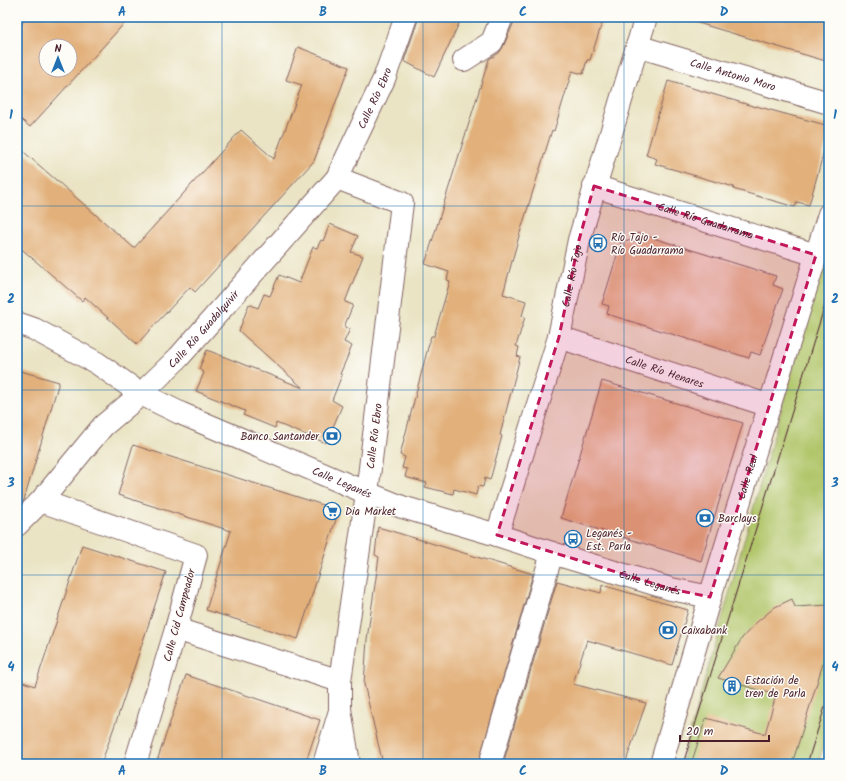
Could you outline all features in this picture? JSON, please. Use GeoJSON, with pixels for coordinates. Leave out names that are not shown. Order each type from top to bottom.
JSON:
{"type":"FeatureCollection","features":[{"type":"Feature","properties":{"kind":"street","name":"Calle Río Ebro"},"geometry":{"type":"LineString","coordinates":[[350,764],[340,709],[340,681],[367,493],[402,203],[337,178],[384,79],[406,17]]}},
{"type":"Feature","properties":{"kind":"street"},"geometry":{"type":"LineString","coordinates":[[464,60],[492,42],[502,17]]}},
{"type":"Feature","properties":{"kind":"street","name":"Calle Río Tajo"},"geometry":{"type":"LineString","coordinates":[[497,535],[559,337],[579,240],[646,17]]}},
{"type":"Feature","properties":{"kind":"street","name":"Calle Antonio Moro"},"geometry":{"type":"LineString","coordinates":[[637,46],[829,103]]}},
{"type":"Feature","properties":{"kind":"street","name":"Calle Río Guadalquivir"},"geometry":{"type":"LineString","coordinates":[[17,524],[41,501],[103,426],[142,394],[179,357],[337,178]]}},
{"type":"Feature","properties":{"kind":"street","name":"Calle Río Guadarrama"},"geometry":{"type":"LineString","coordinates":[[594,186],[816,256]]}},
{"type":"Feature","properties":{"kind":"street","name":"Calle Real"},"geometry":{"type":"LineString","coordinates":[[661,764],[710,597],[829,214]]}},
{"type":"Feature","properties":{"kind":"street","name":"Calle Leganés"},"geometry":{"type":"LineString","coordinates":[[17,323],[34,329],[97,363],[142,394],[180,413],[402,507],[671,589],[710,597]]}},
{"type":"Feature","properties":{"kind":"street","name":"Calle Río Henares"},"geometry":{"type":"LineString","coordinates":[[559,337],[770,406]]}},
{"type":"Feature","properties":{"kind":"street","name":"Calle Cid Campeador"},"geometry":{"type":"LineString","coordinates":[[41,501],[196,555],[136,764]]}},
{"type":"Feature","properties":{"kind":"street"},"geometry":{"type":"LineString","coordinates":[[490,764],[552,553]]}},
{"type":"Feature","properties":{"kind":"street"},"geometry":{"type":"LineString","coordinates":[[176,629],[340,681]]}},
{"type":"Feature","properties":{"kind":"street"},"geometry":{"type":"LineString","coordinates":[[324,764],[340,709]]}},
{"type":"Feature","properties":{"kind":"highlighted area"},"geometry":{"type":"Polygon","coordinates":[[[594,186],[816,255],[710,597],[671,589],[497,535],[559,337],[579,240],[594,186]]]}},
{"type":"Feature","properties":{"kind":"green space"},"geometry":{"type":"Polygon","coordinates":[[[829,240],[829,726],[818,764],[681,764],[829,240]]]}},
{"type":"Feature","properties":{"kind":"building"},"geometry":{"type":"Polygon","coordinates":[[[28,17],[130,17],[78,74],[78,38],[38,38],[38,78],[75,78],[30,127],[17,116],[17,29],[28,17]]]}},
{"type":"Feature","properties":{"kind":"building"},"geometry":{"type":"Polygon","coordinates":[[[419,17],[462,17],[434,77],[404,61],[419,17]]]}},
{"type":"Feature","properties":{"kind":"building"},"geometry":{"type":"Polygon","coordinates":[[[514,17],[604,17],[590,60],[587,60],[583,74],[572,71],[554,131],[552,130],[519,236],[503,294],[526,301],[522,316],[525,317],[516,346],[519,347],[517,356],[520,357],[500,435],[502,436],[490,480],[485,478],[483,487],[478,486],[476,495],[454,489],[453,494],[425,487],[427,483],[405,477],[407,469],[402,468],[405,457],[400,455],[431,336],[434,336],[450,281],[447,280],[449,272],[425,264],[489,59],[499,53],[503,47],[514,22],[514,17]]]}},
{"type":"Feature","properties":{"kind":"building"},"geometry":{"type":"Polygon","coordinates":[[[699,17],[829,17],[829,62],[698,23],[699,17]]]}},
{"type":"Feature","properties":{"kind":"building"},"geometry":{"type":"Polygon","coordinates":[[[298,47],[349,67],[314,161],[195,292],[190,287],[137,344],[85,297],[82,301],[17,245],[17,146],[134,248],[241,130],[274,159],[302,85],[286,80],[298,47]]]}},
{"type":"Feature","properties":{"kind":"building"},"geometry":{"type":"Polygon","coordinates":[[[668,81],[756,107],[829,126],[829,133],[809,205],[797,202],[795,207],[733,189],[734,187],[655,164],[657,159],[646,155],[668,81]]]}},
{"type":"Feature","properties":{"kind":"building"},"geometry":{"type":"Polygon","coordinates":[[[330,224],[358,236],[351,252],[363,256],[345,302],[353,305],[344,327],[350,329],[344,342],[352,346],[340,374],[342,375],[332,400],[342,406],[326,443],[276,423],[275,428],[243,415],[245,411],[196,391],[204,373],[199,369],[207,350],[303,388],[239,331],[249,304],[258,308],[264,294],[270,296],[279,275],[299,283],[313,247],[317,248],[321,240],[323,241],[330,224]]]}},
{"type":"Feature","properties":{"kind":"building"},"geometry":{"type":"Polygon","coordinates":[[[637,233],[776,276],[773,285],[783,289],[760,355],[751,352],[749,358],[607,314],[609,306],[602,304],[622,239],[634,242],[637,233]]]}},
{"type":"Feature","properties":{"kind":"building"},"geometry":{"type":"Polygon","coordinates":[[[17,370],[59,382],[22,503],[17,502],[17,370]]]}},
{"type":"Feature","properties":{"kind":"building"},"geometry":{"type":"Polygon","coordinates":[[[602,381],[743,423],[701,561],[561,518],[602,381]]]}},
{"type":"Feature","properties":{"kind":"building"},"geometry":{"type":"Polygon","coordinates":[[[133,445],[339,510],[298,639],[206,610],[231,531],[118,495],[133,445]]]}},
{"type":"Feature","properties":{"kind":"building"},"geometry":{"type":"Polygon","coordinates":[[[378,527],[533,574],[478,764],[383,764],[364,684],[367,639],[379,557],[375,555],[378,527]]]}},
{"type":"Feature","properties":{"kind":"building"},"geometry":{"type":"Polygon","coordinates":[[[82,545],[166,572],[101,764],[17,764],[17,680],[35,686],[82,545]]]}},
{"type":"Feature","properties":{"kind":"building"},"geometry":{"type":"Polygon","coordinates":[[[557,581],[601,593],[602,585],[688,610],[672,665],[587,640],[573,684],[646,703],[625,764],[503,764],[557,581]]]}},
{"type":"Feature","properties":{"kind":"building"},"geometry":{"type":"Polygon","coordinates":[[[792,599],[795,607],[829,605],[829,644],[792,764],[691,764],[706,718],[765,734],[776,695],[718,678],[742,638],[757,622],[775,607],[792,599]]]}},
{"type":"Feature","properties":{"kind":"building"},"geometry":{"type":"Polygon","coordinates":[[[186,675],[320,720],[305,764],[156,764],[186,675]]]}},
{"type":"Feature","properties":{"kind":"tram line"},"geometry":{"type":"LineString","coordinates":[[683,764],[829,292]]}},
{"type":"Feature","properties":{"kind":"tram line"},"geometry":{"type":"LineString","coordinates":[[807,764],[829,694]]}},
{"type":"Feature","properties":{"kind":"place","name":"Río Tajo - Río Guadarrama"},"geometry":{"type":"Point","coordinates":[598,243]}},
{"type":"Feature","properties":{"kind":"place","name":"Banco Santander"},"geometry":{"type":"Point","coordinates":[332,436]}},
{"type":"Feature","properties":{"kind":"place","name":"Dia Market"},"geometry":{"type":"Point","coordinates":[332,511]}},
{"type":"Feature","properties":{"kind":"place","name":"Barclays"},"geometry":{"type":"Point","coordinates":[705,518]}},
{"type":"Feature","properties":{"kind":"place","name":"Leganés - Est. Parla"},"geometry":{"type":"Point","coordinates":[573,539]}},
{"type":"Feature","properties":{"kind":"place","name":"Caixabank"},"geometry":{"type":"Point","coordinates":[668,630]}},
{"type":"Feature","properties":{"kind":"place","name":"Estación de tren de Parla"},"geometry":{"type":"Point","coordinates":[732,686]}}]}
